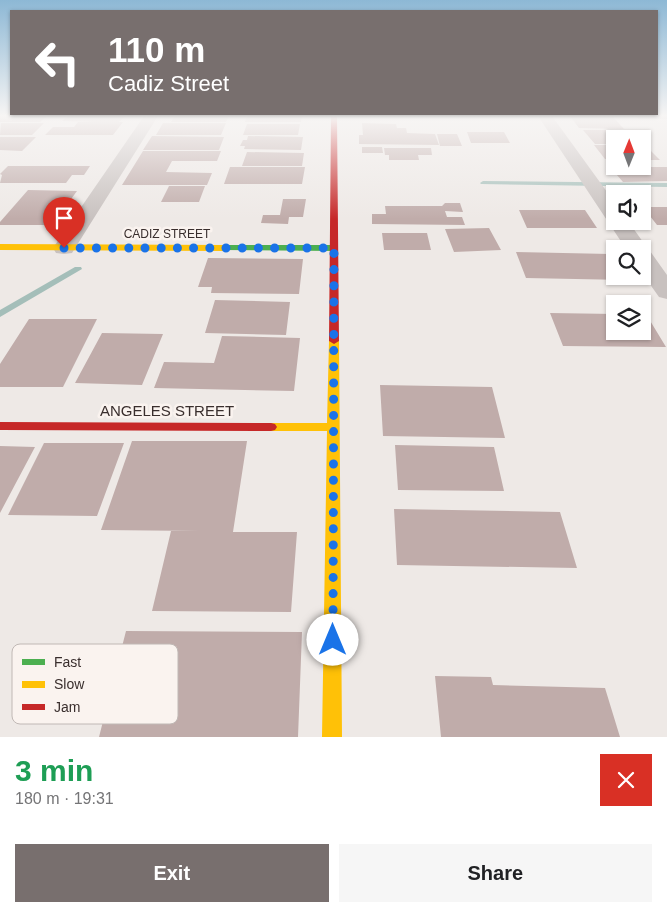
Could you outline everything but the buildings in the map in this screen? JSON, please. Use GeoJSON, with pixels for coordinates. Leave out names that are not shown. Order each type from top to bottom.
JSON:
{"type":"FeatureCollection","features":[{"type":"Feature","properties":{"kind":"street"},"geometry":{"type":"LineString","coordinates":[[64,248],[128,150]]}},
{"type":"Feature","properties":{"kind":"street"},"geometry":{"type":"LineString","coordinates":[[332,737],[334,150]]}},
{"type":"Feature","properties":{"kind":"street"},"geometry":{"type":"LineString","coordinates":[[569,150],[606,204]]}},
{"type":"Feature","properties":{"kind":"street","name":"CADIZ STREET"},"geometry":{"type":"LineString","coordinates":[[0,247],[334,248]]}},
{"type":"Feature","properties":{"kind":"street"},"geometry":{"type":"LineString","coordinates":[[651,269],[667,292]]}},
{"type":"Feature","properties":{"kind":"street","name":"ANGELES STREET"},"geometry":{"type":"LineString","coordinates":[[0,426],[334,427]]}},
{"type":"Feature","properties":{"kind":"waterway"},"geometry":{"type":"LineString","coordinates":[[483,183],[667,185]]}},
{"type":"Feature","properties":{"kind":"waterway"},"geometry":{"type":"LineString","coordinates":[[0,314],[78,269]]}},
{"type":"Feature","properties":{"kind":"traffic: fast"},"geometry":{"type":"LineString","coordinates":[[225,248],[334,248]]}},
{"type":"Feature","properties":{"kind":"traffic: slow"},"geometry":{"type":"LineString","coordinates":[[0,247],[225,248]]}},
{"type":"Feature","properties":{"kind":"traffic: slow"},"geometry":{"type":"LineString","coordinates":[[332,737],[334,341]]}},
{"type":"Feature","properties":{"kind":"traffic: slow"},"geometry":{"type":"LineString","coordinates":[[271,427],[334,427]]}},
{"type":"Feature","properties":{"kind":"traffic: jam"},"geometry":{"type":"LineString","coordinates":[[334,150],[334,341]]}},
{"type":"Feature","properties":{"kind":"traffic: jam"},"geometry":{"type":"LineString","coordinates":[[0,426],[271,427]]}},
{"type":"Feature","properties":{"kind":"route"},"geometry":{"type":"LineString","coordinates":[[64,248],[334,248],[333,640]]}}]}
